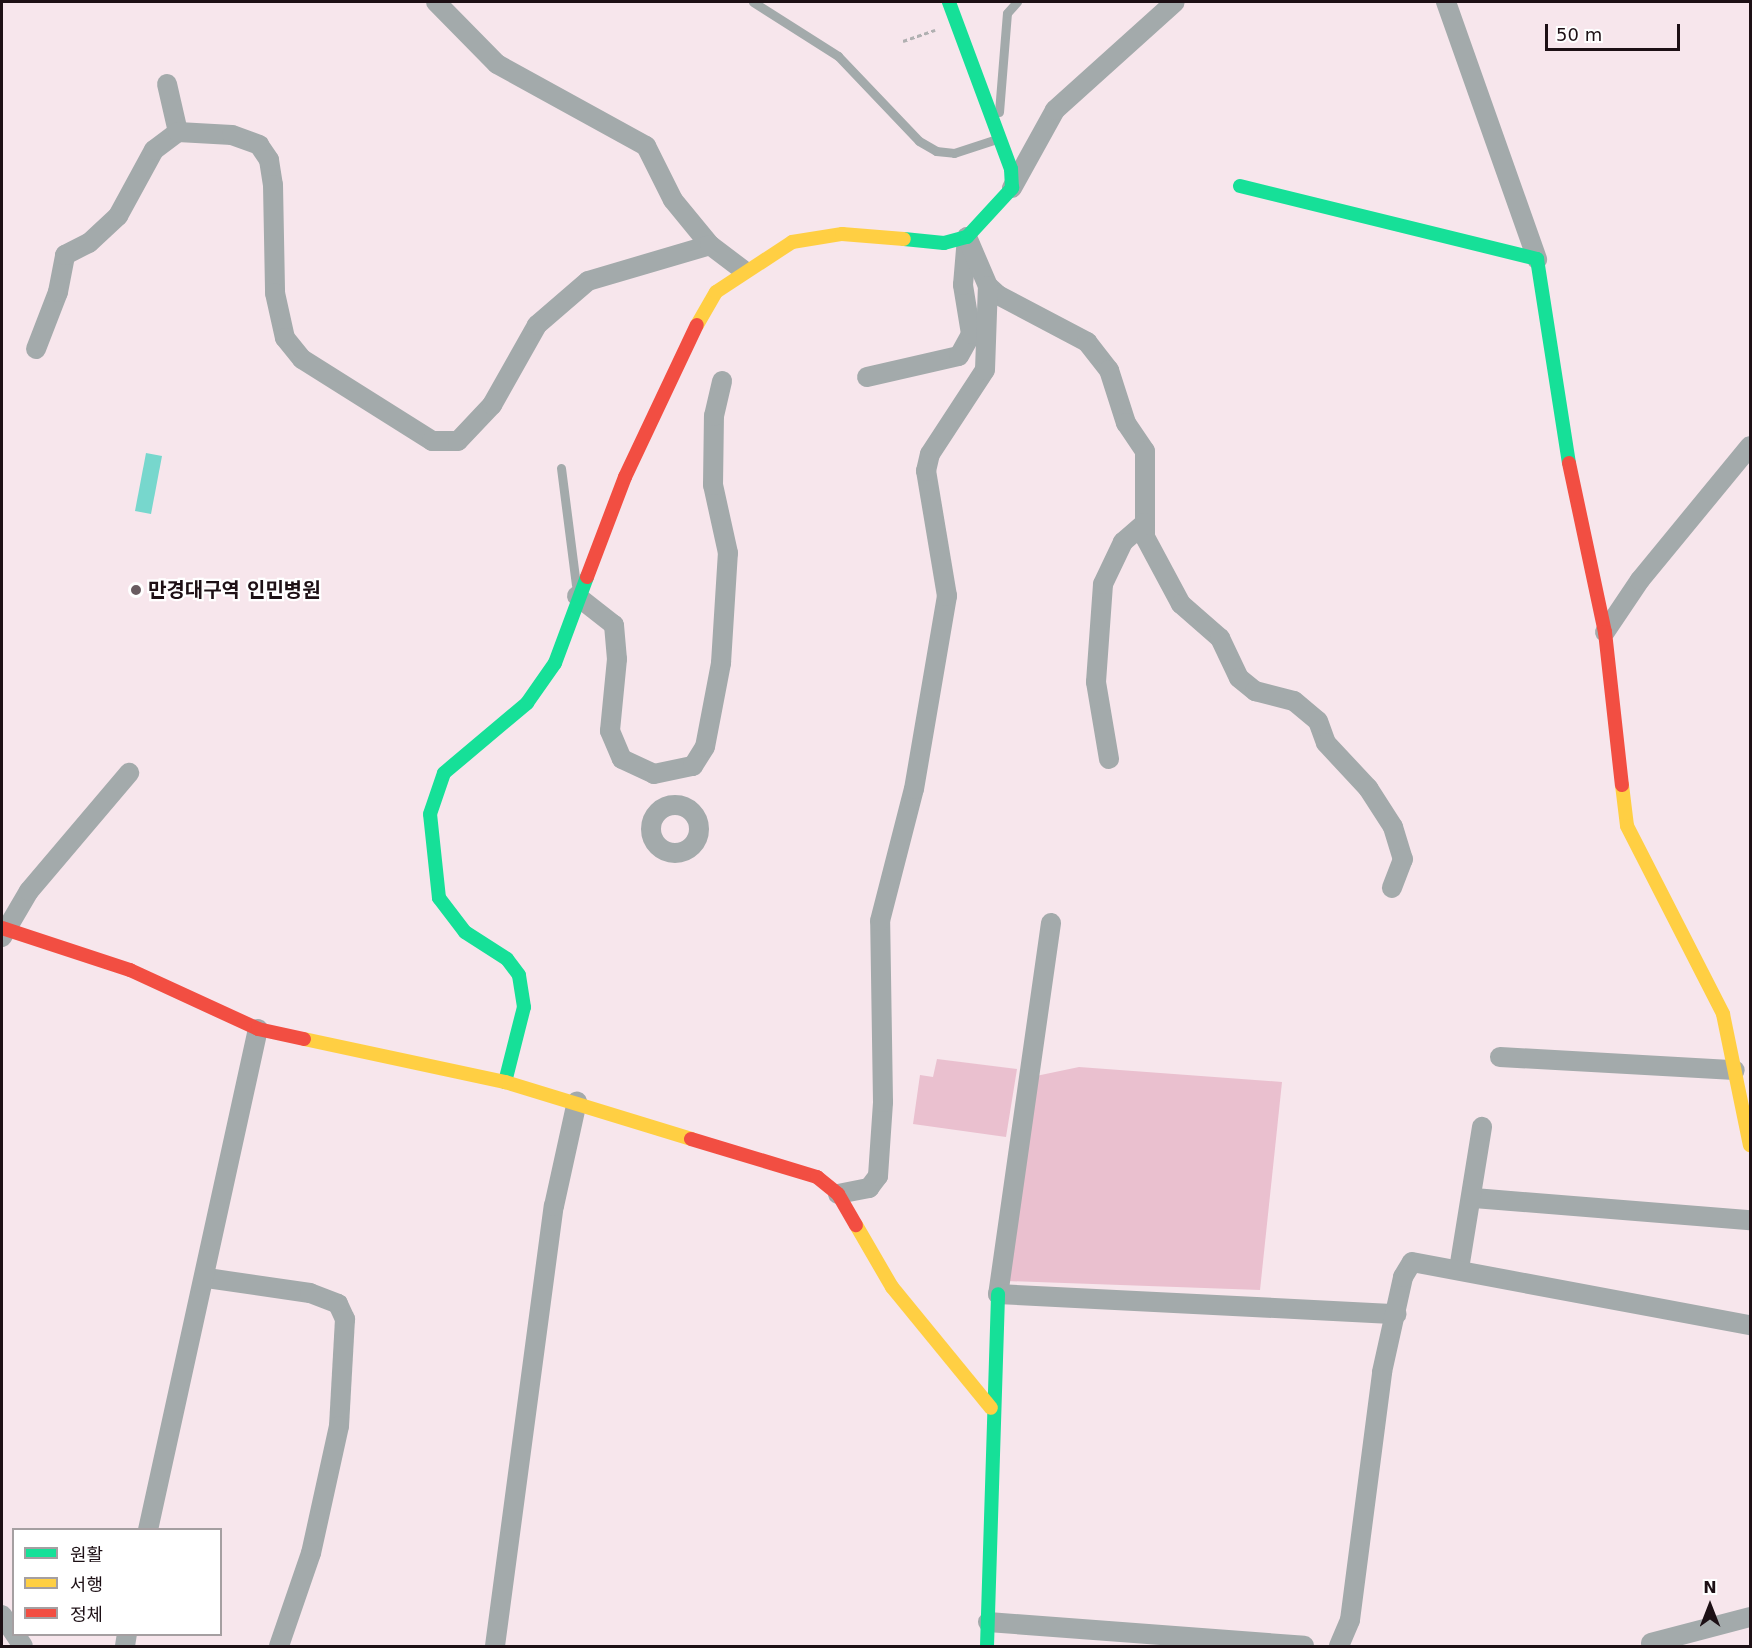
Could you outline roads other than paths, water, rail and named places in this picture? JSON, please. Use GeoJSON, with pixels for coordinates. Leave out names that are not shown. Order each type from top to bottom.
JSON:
{"type":"FeatureCollection","features":[{"type":"Feature","properties":{"kind":"street"},"geometry":{"type":"LineString","coordinates":[[436,2],[497,64],[646,146],[673,200],[710,245],[743,270]]}},
{"type":"Feature","properties":{"kind":"street"},"geometry":{"type":"LineString","coordinates":[[949,2],[1000,132],[1012,188]]}},
{"type":"Feature","properties":{"kind":"street"},"geometry":{"type":"LineString","coordinates":[[505,1082],[524,1007],[519,975],[507,959],[465,932],[439,898],[430,814],[444,773],[527,703],[555,663],[577,596],[680,356],[716,292],[771,251],[819,236],[842,234],[924,244],[967,237],[993,217],[1012,188],[1055,110],[1175,2]]}},
{"type":"Feature","properties":{"kind":"street"},"geometry":{"type":"LineString","coordinates":[[1446,2],[1537,259],[1556,400],[1605,632],[1627,826],[1723,1014],[1750,1145]]}},
{"type":"Feature","properties":{"kind":"street"},"geometry":{"type":"LineString","coordinates":[[167,84],[178,132]]}},
{"type":"Feature","properties":{"kind":"street"},"geometry":{"type":"LineString","coordinates":[[36,349],[58,292],[65,255],[89,243],[118,216],[154,150],[178,132],[232,135],[259,145],[269,160],[273,185],[276,293],[285,338],[302,359],[432,441],[458,441],[492,405],[537,325],[567,296],[604,274],[710,245]]}},
{"type":"Feature","properties":{"kind":"street"},"geometry":{"type":"LineString","coordinates":[[1240,186],[1537,259]]}},
{"type":"Feature","properties":{"kind":"street"},"geometry":{"type":"LineString","coordinates":[[838,1194],[869,1188],[878,1176],[883,1102],[880,921],[914,789],[947,596],[926,471],[930,454],[985,370],[988,286],[967,237]]}},
{"type":"Feature","properties":{"kind":"street"},"geometry":{"type":"LineString","coordinates":[[867,377],[959,356],[971,334],[963,285],[967,237]]}},
{"type":"Feature","properties":{"kind":"street"},"geometry":{"type":"LineString","coordinates":[[988,286],[1013,306],[1087,342],[1109,370],[1126,423],[1145,450],[1145,537],[1181,604],[1220,638],[1239,678],[1256,691],[1302,707],[1368,788],[1393,827],[1403,859],[1392,888]]}},
{"type":"Feature","properties":{"kind":"street"},"geometry":{"type":"LineString","coordinates":[[577,596],[614,625],[617,659],[610,731],[622,759],[636,769],[667,775],[693,766],[705,747],[722,663],[728,553],[713,485],[714,416],[722,381]]}},
{"type":"Feature","properties":{"kind":"street"},"geometry":{"type":"LineString","coordinates":[[1605,632],[1640,580],[1750,446]]}},
{"type":"Feature","properties":{"kind":"street"},"geometry":{"type":"LineString","coordinates":[[1109,759],[1096,682],[1103,584],[1123,542],[1145,523]]}},
{"type":"Feature","properties":{"kind":"street"},"geometry":{"type":"LineString","coordinates":[[129,773],[29,891],[3,931],[130,970],[258,1029],[505,1082],[577,1101],[816,1177],[838,1194],[892,1287],[991,1408]]}},
{"type":"Feature","properties":{"kind":"street"},"geometry":{"type":"LineString","coordinates":[[667,775],[670,806]]}},
{"type":"Feature","properties":{"kind":"street"},"geometry":{"type":"LineString","coordinates":[[987,1647],[991,1408],[998,1294],[1051,923]]}},
{"type":"Feature","properties":{"kind":"street"},"geometry":{"type":"LineString","coordinates":[[148,1528],[207,1278],[258,1029]]}},
{"type":"Feature","properties":{"kind":"street"},"geometry":{"type":"LineString","coordinates":[[1500,1057],[1736,1070]]}},
{"type":"Feature","properties":{"kind":"street"},"geometry":{"type":"LineString","coordinates":[[495,1647],[554,1206],[577,1101]]}},
{"type":"Feature","properties":{"kind":"street"},"geometry":{"type":"LineString","coordinates":[[1459,1269],[1474,1198],[1482,1127]]}},
{"type":"Feature","properties":{"kind":"street"},"geometry":{"type":"LineString","coordinates":[[1474,1198],[1750,1220]]}},
{"type":"Feature","properties":{"kind":"street"},"geometry":{"type":"LineString","coordinates":[[1339,1647],[1350,1620],[1383,1372],[1396,1314],[1412,1262],[1459,1269],[1608,1302],[1750,1325]]}},
{"type":"Feature","properties":{"kind":"street"},"geometry":{"type":"LineString","coordinates":[[207,1278],[310,1293],[338,1304],[345,1319],[339,1426],[311,1553],[279,1647]]}},
{"type":"Feature","properties":{"kind":"street"},"geometry":{"type":"LineString","coordinates":[[998,1294],[1396,1314]]}},
{"type":"Feature","properties":{"kind":"street"},"geometry":{"type":"LineString","coordinates":[[2,1615],[12,1630]]}},
{"type":"Feature","properties":{"kind":"street"},"geometry":{"type":"LineString","coordinates":[[1651,1643],[1750,1617]]}},
{"type":"Feature","properties":{"kind":"street"},"geometry":{"type":"LineString","coordinates":[[988,1622],[1304,1647]]}},
{"type":"Feature","properties":{"kind":"lane"},"geometry":{"type":"LineString","coordinates":[[753,2],[838,56],[919,141],[936,150],[954,153],[1000,132],[1007,13],[1017,2]]}},
{"type":"Feature","properties":{"kind":"lane"},"geometry":{"type":"LineString","coordinates":[[561,468],[577,596]]}},
{"type":"Feature","properties":{"kind":"place","name":"만경대구역 인민병원"},"geometry":{"type":"Point","coordinates":[136,590]}}]}
